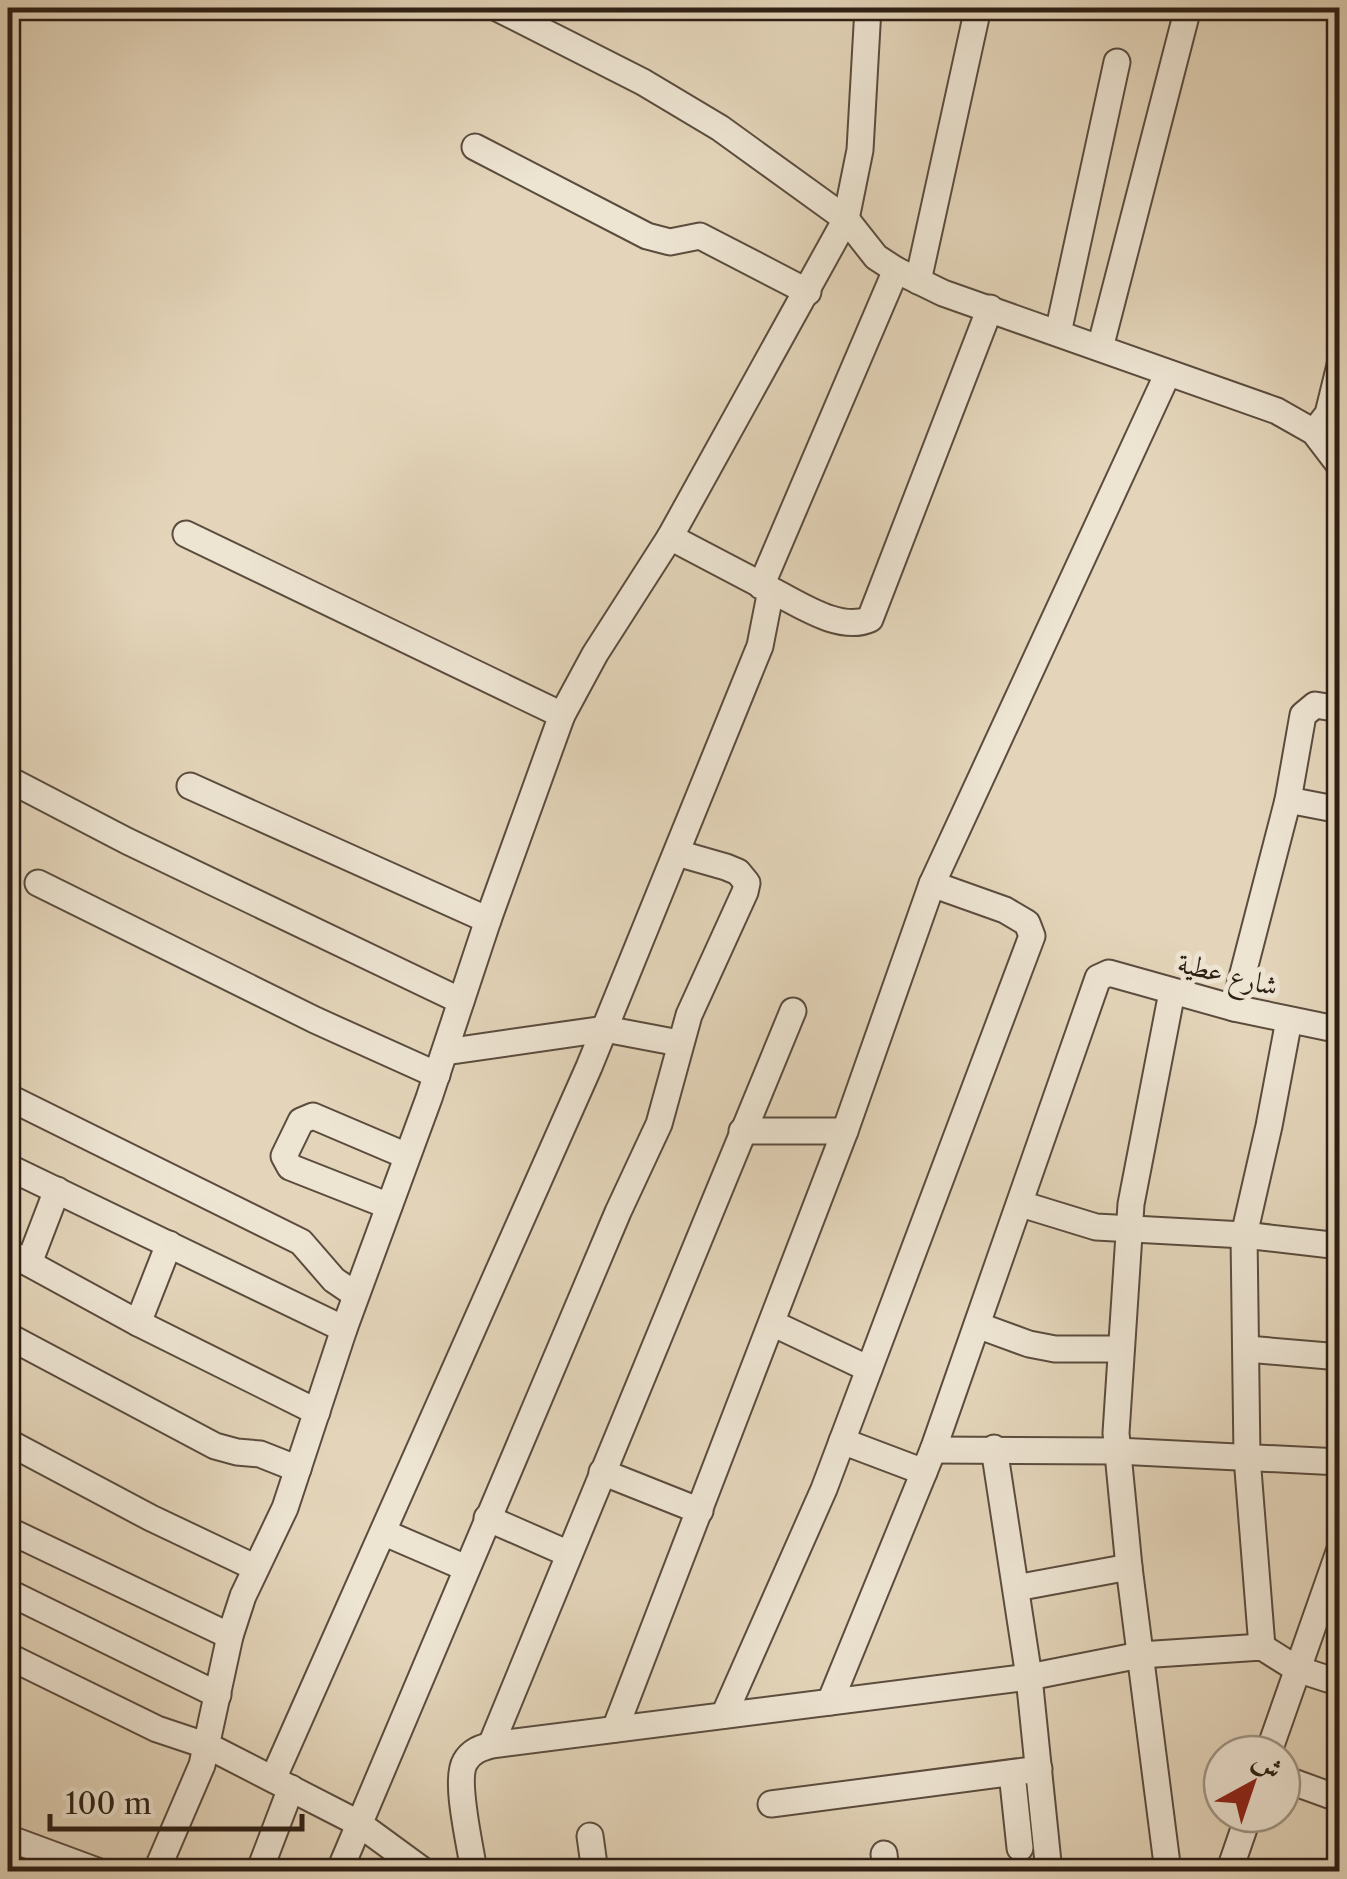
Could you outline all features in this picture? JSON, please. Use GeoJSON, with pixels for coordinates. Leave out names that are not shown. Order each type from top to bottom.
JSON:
{"type":"FeatureCollection","features":[{"type":"Feature","properties":{"kind":"street"},"geometry":{"type":"LineString","coordinates":[[496,8],[644,82],[720,128],[846,219],[861,242],[907,276],[1277,411],[1314,432],[1340,466]]}},
{"type":"Feature","properties":{"kind":"street"},"geometry":{"type":"LineString","coordinates":[[156,1872],[208,1746],[230,1636],[254,1567],[285,1508],[344,1329],[562,715],[595,654],[670,536],[846,219],[860,150],[868,8]]}},
{"type":"Feature","properties":{"kind":"street"},"geometry":{"type":"LineString","coordinates":[[259,1872],[282,1784],[384,1533],[605,1029],[760,646],[766,588],[907,276],[978,8]]}},
{"type":"Feature","properties":{"kind":"street"},"geometry":{"type":"LineString","coordinates":[[1100,348],[1188,8]]}},
{"type":"Feature","properties":{"kind":"street"},"geometry":{"type":"LineString","coordinates":[[1058,333],[1117,62]]}},
{"type":"Feature","properties":{"kind":"street"},"geometry":{"type":"LineString","coordinates":[[475,147],[647,236],[670,242],[700,236],[808,292]]}},
{"type":"Feature","properties":{"kind":"street"},"geometry":{"type":"LineString","coordinates":[[670,536],[832,619],[851,624],[870,619],[990,308]]}},
{"type":"Feature","properties":{"kind":"street"},"geometry":{"type":"LineString","coordinates":[[1314,432],[1328,414],[1340,366]]}},
{"type":"Feature","properties":{"kind":"street"},"geometry":{"type":"LineString","coordinates":[[615,1730],[845,1131],[932,884],[1168,372]]}},
{"type":"Feature","properties":{"kind":"street"},"geometry":{"type":"LineString","coordinates":[[186,534],[562,715]]}},
{"type":"Feature","properties":{"kind":"street"},"geometry":{"type":"LineString","coordinates":[[1234,1008],[1288,800],[1304,715],[1315,705],[1340,709]]}},
{"type":"Feature","properties":{"kind":"street"},"geometry":{"type":"LineString","coordinates":[[8,779],[461,1001]]}},
{"type":"Feature","properties":{"kind":"street"},"geometry":{"type":"LineString","coordinates":[[190,786],[488,920]]}},
{"type":"Feature","properties":{"kind":"street"},"geometry":{"type":"LineString","coordinates":[[1288,800],[1340,810]]}},
{"type":"Feature","properties":{"kind":"street"},"geometry":{"type":"LineString","coordinates":[[339,1872],[487,1518],[659,1124],[679,1043],[747,882],[726,867],[677,854]]}},
{"type":"Feature","properties":{"kind":"street"},"geometry":{"type":"LineString","coordinates":[[38,882],[316,1020],[441,1064],[605,1029],[679,1043]]}},
{"type":"Feature","properties":{"kind":"street"},"geometry":{"type":"LineString","coordinates":[[724,1716],[842,1441],[1032,936],[1027,923],[1005,910],[932,884]]}},
{"type":"Feature","properties":{"kind":"street","name":"شارع عطية"},"geometry":{"type":"LineString","coordinates":[[1021,1204],[1098,978],[1104,973],[1234,1008],[1340,1030]]}},
{"type":"Feature","properties":{"kind":"street"},"geometry":{"type":"LineString","coordinates":[[1168,1872],[1117,1451],[1131,1204],[1172,992]]}},
{"type":"Feature","properties":{"kind":"street"},"geometry":{"type":"LineString","coordinates":[[491,1745],[793,1011]]}},
{"type":"Feature","properties":{"kind":"street"},"geometry":{"type":"LineString","coordinates":[[1262,1647],[1247,1457],[1244,1234],[1270,1126],[1289,1020]]}},
{"type":"Feature","properties":{"kind":"street"},"geometry":{"type":"LineString","coordinates":[[8,1097],[301,1242],[334,1280],[356,1296]]}},
{"type":"Feature","properties":{"kind":"street"},"geometry":{"type":"LineString","coordinates":[[389,1206],[290,1167],[284,1156],[301,1121],[312,1116],[407,1156]]}},
{"type":"Feature","properties":{"kind":"street"},"geometry":{"type":"LineString","coordinates":[[742,1130],[845,1131]]}},
{"type":"Feature","properties":{"kind":"street"},"geometry":{"type":"LineString","coordinates":[[8,1167],[344,1329]]}},
{"type":"Feature","properties":{"kind":"street"},"geometry":{"type":"LineString","coordinates":[[57,1190],[18,1258],[317,1412]]}},
{"type":"Feature","properties":{"kind":"street"},"geometry":{"type":"LineString","coordinates":[[830,1702],[928,1461],[1021,1204],[1071,1221],[1129,1229],[1244,1234],[1340,1246]]}},
{"type":"Feature","properties":{"kind":"street"},"geometry":{"type":"LineString","coordinates":[[138,1323],[169,1244]]}},
{"type":"Feature","properties":{"kind":"street"},"geometry":{"type":"LineString","coordinates":[[772,1323],[869,1369]]}},
{"type":"Feature","properties":{"kind":"street"},"geometry":{"type":"LineString","coordinates":[[978,1325],[1055,1349],[1121,1349]]}},
{"type":"Feature","properties":{"kind":"street"},"geometry":{"type":"LineString","coordinates":[[8,1336],[215,1446],[253,1452],[298,1470]]}},
{"type":"Feature","properties":{"kind":"street"},"geometry":{"type":"LineString","coordinates":[[1247,1349],[1340,1356]]}},
{"type":"Feature","properties":{"kind":"street"},"geometry":{"type":"LineString","coordinates":[[842,1441],[928,1461],[994,1448],[1340,1462]]}},
{"type":"Feature","properties":{"kind":"street"},"geometry":{"type":"LineString","coordinates":[[8,1442],[254,1567]]}},
{"type":"Feature","properties":{"kind":"street"},"geometry":{"type":"LineString","coordinates":[[994,1448],[1029,1677],[1049,1872]]}},
{"type":"Feature","properties":{"kind":"street"},"geometry":{"type":"LineString","coordinates":[[602,1472],[700,1511]]}},
{"type":"Feature","properties":{"kind":"street"},"geometry":{"type":"LineString","coordinates":[[487,1518],[569,1554]]}},
{"type":"Feature","properties":{"kind":"street"},"geometry":{"type":"LineString","coordinates":[[8,1530],[230,1636]]}},
{"type":"Feature","properties":{"kind":"street"},"geometry":{"type":"LineString","coordinates":[[384,1533],[466,1568]]}},
{"type":"Feature","properties":{"kind":"street"},"geometry":{"type":"LineString","coordinates":[[1275,1734],[1338,1560]]}},
{"type":"Feature","properties":{"kind":"street"},"geometry":{"type":"LineString","coordinates":[[1016,1588],[1129,1567]]}},
{"type":"Feature","properties":{"kind":"street"},"geometry":{"type":"LineString","coordinates":[[8,1592],[218,1696]]}},
{"type":"Feature","properties":{"kind":"street"},"geometry":{"type":"LineString","coordinates":[[474,1872],[461,1778],[465,1762],[476,1750],[491,1745],[1029,1677],[1140,1656],[1262,1647],[1298,1668],[1340,1683]]}},
{"type":"Feature","properties":{"kind":"street"},"geometry":{"type":"LineString","coordinates":[[8,1656],[157,1729],[208,1746],[358,1822],[425,1872]]}},
{"type":"Feature","properties":{"kind":"street"},"geometry":{"type":"LineString","coordinates":[[771,1804],[1039,1770]]}},
{"type":"Feature","properties":{"kind":"street"},"geometry":{"type":"LineString","coordinates":[[1012,1773],[1020,1848]]}},
{"type":"Feature","properties":{"kind":"street"},"geometry":{"type":"LineString","coordinates":[[1302,1785],[1340,1799]]}},
{"type":"Feature","properties":{"kind":"street"},"geometry":{"type":"LineString","coordinates":[[1229,1872],[1242,1834]]}},
{"type":"Feature","properties":{"kind":"street"},"geometry":{"type":"LineString","coordinates":[[590,1836],[595,1872]]}},
{"type":"Feature","properties":{"kind":"street"},"geometry":{"type":"LineString","coordinates":[[8,1838],[49,1863],[100,1872]]}}]}
